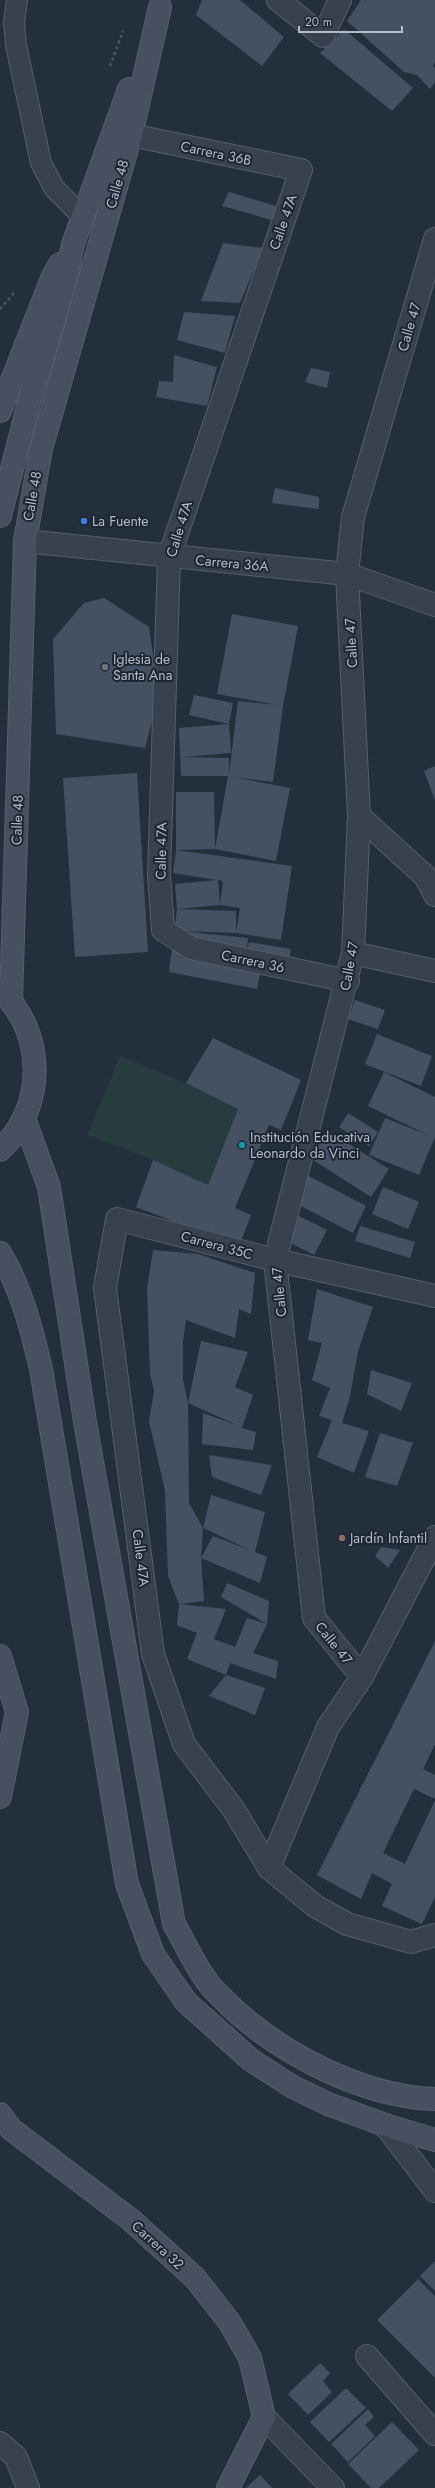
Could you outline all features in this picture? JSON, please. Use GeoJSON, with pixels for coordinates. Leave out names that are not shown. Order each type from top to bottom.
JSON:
{"type":"FeatureCollection","features":[{"type":"Feature","properties":{"kind":"main road","name":"Calle 48"},"geometry":{"type":"LineString","coordinates":[[0,509],[29,402],[64,286],[73,244],[161,3]]}},
{"type":"Feature","properties":{"kind":"main road","name":"Calle 48"},"geometry":{"type":"LineString","coordinates":[[6,996],[25,542],[41,449],[131,136],[161,3]]}},
{"type":"Feature","properties":{"kind":"main road","name":"Calle 48"},"geometry":{"type":"LineString","coordinates":[[0,411],[53,276],[73,244]]}},
{"type":"Feature","properties":{"kind":"main road"},"geometry":{"type":"LineString","coordinates":[[0,1150],[16,1133],[24,1118],[33,1092],[35,1078],[33,1051],[26,1026],[6,996]]}},
{"type":"Feature","properties":{"kind":"main road"},"geometry":{"type":"LineString","coordinates":[[24,1118],[49,1187],[85,1422],[174,1924],[209,1985],[245,2019],[303,2059],[342,2078],[401,2095],[435,2099]]}},
{"type":"Feature","properties":{"kind":"main road"},"geometry":{"type":"LineString","coordinates":[[0,1253],[14,1277],[28,1313],[41,1369],[127,1884],[153,1954],[186,2002],[251,2060],[293,2087],[328,2104],[385,2125],[435,2140]]}},
{"type":"Feature","properties":{"kind":"main road"},"geometry":{"type":"LineString","coordinates":[[0,1656],[18,1712],[0,1797]]}},
{"type":"Feature","properties":{"kind":"main road","name":"Carrera 32"},"geometry":{"type":"LineString","coordinates":[[0,2114],[11,2129],[131,2220],[194,2278],[230,2323],[250,2358],[264,2417]]}},
{"type":"Feature","properties":{"kind":"main road"},"geometry":{"type":"LineString","coordinates":[[228,2488],[264,2417]]}},
{"type":"Feature","properties":{"kind":"street"},"geometry":{"type":"LineString","coordinates":[[278,0],[323,36],[340,0]]}},
{"type":"Feature","properties":{"kind":"street","name":"Carrera 36B"},"geometry":{"type":"LineString","coordinates":[[131,136],[301,170]]}},
{"type":"Feature","properties":{"kind":"street","name":"Calle 47A"},"geometry":{"type":"LineString","coordinates":[[163,930],[159,875],[169,557],[301,170]]}},
{"type":"Feature","properties":{"kind":"street","name":"Calle 47"},"geometry":{"type":"LineString","coordinates":[[362,1677],[314,1618],[275,1260],[348,981],[353,953],[359,816],[347,574],[353,517],[435,239]]}},
{"type":"Feature","properties":{"kind":"street","name":"Carrera 36A"},"geometry":{"type":"LineString","coordinates":[[25,542],[347,574],[435,605]]}},
{"type":"Feature","properties":{"kind":"street"},"geometry":{"type":"LineString","coordinates":[[359,816],[425,876],[435,895]]}},
{"type":"Feature","properties":{"kind":"street","name":"Carrera 36"},"geometry":{"type":"LineString","coordinates":[[163,930],[191,948],[348,981]]}},
{"type":"Feature","properties":{"kind":"street"},"geometry":{"type":"LineString","coordinates":[[353,953],[435,971]]}},
{"type":"Feature","properties":{"kind":"street","name":"Calle 47A"},"geometry":{"type":"LineString","coordinates":[[117,1219],[105,1288],[153,1654],[184,1744],[234,1810],[269,1868],[315,1906],[347,1924],[411,1942],[435,1934]]}},
{"type":"Feature","properties":{"kind":"street","name":"Carrera 35C"},"geometry":{"type":"LineString","coordinates":[[117,1219],[275,1260],[435,1296]]}},
{"type":"Feature","properties":{"kind":"street"},"geometry":{"type":"LineString","coordinates":[[269,1868],[328,1727],[362,1677],[435,1537]]}},
{"type":"Feature","properties":{"kind":"street"},"geometry":{"type":"LineString","coordinates":[[385,2125],[435,2191]]}},
{"type":"Feature","properties":{"kind":"street"},"geometry":{"type":"LineString","coordinates":[[367,2356],[435,2434]]}},
{"type":"Feature","properties":{"kind":"street"},"geometry":{"type":"LineString","coordinates":[[264,2417],[333,2488]]}},
{"type":"Feature","properties":{"kind":"street"},"geometry":{"type":"LineString","coordinates":[[0,2443],[16,2457],[28,2488]]}},
{"type":"Feature","properties":{"kind":"lane"},"geometry":{"type":"LineString","coordinates":[[17,0],[14,22],[16,45],[41,163],[54,188],[82,216]]}},
{"type":"Feature","properties":{"kind":"green space"},"geometry":{"type":"Polygon","coordinates":[[[120,1056],[186,1083],[238,1109],[208,1185],[153,1160],[87,1135],[120,1056]]]}},
{"type":"Feature","properties":{"kind":"building"},"geometry":{"type":"Polygon","coordinates":[[[202,0],[240,0],[284,37],[262,66],[196,15],[202,0]]]}},
{"type":"Feature","properties":{"kind":"building"},"geometry":{"type":"Polygon","coordinates":[[[361,0],[435,0],[435,62],[433,66],[435,68],[435,82],[430,89],[417,75],[404,72],[347,21],[361,0]]]}},
{"type":"Feature","properties":{"kind":"building"},"geometry":{"type":"Polygon","coordinates":[[[344,29],[413,88],[392,111],[320,53],[344,29]]]}},
{"type":"Feature","properties":{"kind":"building"},"geometry":{"type":"Polygon","coordinates":[[[229,192],[276,206],[275,221],[222,206],[229,192]]]}},
{"type":"Feature","properties":{"kind":"building"},"geometry":{"type":"Polygon","coordinates":[[[223,243],[263,248],[240,303],[201,301],[223,243]]]}},
{"type":"Feature","properties":{"kind":"building"},"geometry":{"type":"Polygon","coordinates":[[[184,312],[235,316],[225,353],[177,340],[184,312]]]}},
{"type":"Feature","properties":{"kind":"building"},"geometry":{"type":"Polygon","coordinates":[[[174,355],[217,367],[207,406],[156,397],[159,381],[173,382],[174,355]]]}},
{"type":"Feature","properties":{"kind":"building"},"geometry":{"type":"Polygon","coordinates":[[[311,368],[330,372],[327,388],[305,382],[311,368]]]}},
{"type":"Feature","properties":{"kind":"building"},"geometry":{"type":"Polygon","coordinates":[[[275,488],[319,497],[319,509],[272,503],[275,488]]]}},
{"type":"Feature","properties":{"kind":"building","name":"Iglesia de Santa Ana"},"geometry":{"type":"Polygon","coordinates":[[[104,598],[149,627],[159,695],[145,748],[56,734],[53,639],[84,603],[104,598]]]}},
{"type":"Feature","properties":{"kind":"building"},"geometry":{"type":"Polygon","coordinates":[[[232,614],[298,626],[283,706],[273,782],[233,777],[290,788],[276,861],[215,849],[228,776],[181,776],[179,728],[229,724],[231,753],[183,757],[229,758],[229,775],[238,701],[278,705],[217,694],[232,614]]]}},
{"type":"Feature","properties":{"kind":"building"},"geometry":{"type":"Polygon","coordinates":[[[194,695],[233,703],[229,724],[189,715],[194,695]]]}},
{"type":"Feature","properties":{"kind":"building"},"geometry":{"type":"Polygon","coordinates":[[[435,766],[435,800],[424,771],[435,766]]]}},
{"type":"Feature","properties":{"kind":"building"},"geometry":{"type":"Polygon","coordinates":[[[137,773],[148,952],[75,957],[63,778],[137,773]]]}},
{"type":"Feature","properties":{"kind":"building"},"geometry":{"type":"Polygon","coordinates":[[[176,792],[214,792],[215,849],[176,850],[176,792]]]}},
{"type":"Feature","properties":{"kind":"building"},"geometry":{"type":"Polygon","coordinates":[[[176,850],[292,866],[281,940],[236,933],[240,908],[220,905],[177,909],[175,884],[217,880],[173,873],[176,850]],[[218,880],[220,905],[223,881],[218,880]]]}},
{"type":"Feature","properties":{"kind":"building"},"geometry":{"type":"Polygon","coordinates":[[[177,909],[236,911],[236,933],[180,931],[248,938],[246,960],[249,942],[291,949],[287,971],[175,956],[260,974],[257,989],[169,972],[177,909]]]}},
{"type":"Feature","properties":{"kind":"building"},"geometry":{"type":"Polygon","coordinates":[[[355,1000],[385,1010],[378,1029],[348,1019],[355,1000]]]}},
{"type":"Feature","properties":{"kind":"building"},"geometry":{"type":"Polygon","coordinates":[[[377,1034],[432,1056],[421,1086],[365,1064],[377,1034]]]}},
{"type":"Feature","properties":{"kind":"building","name":"Institución Educativa Leonardo da Vinci"},"geometry":{"type":"Polygon","coordinates":[[[213,1038],[301,1080],[281,1130],[269,1125],[235,1208],[251,1215],[239,1246],[136,1207],[153,1160],[208,1185],[238,1109],[186,1083],[213,1038]]]}},
{"type":"Feature","properties":{"kind":"building"},"geometry":{"type":"Polygon","coordinates":[[[384,1072],[435,1097],[435,1137],[419,1175],[369,1155],[385,1118],[430,1136],[368,1106],[384,1072]]]}},
{"type":"Feature","properties":{"kind":"building"},"geometry":{"type":"Polygon","coordinates":[[[348,1113],[378,1132],[369,1146],[339,1127],[348,1113]]]}},
{"type":"Feature","properties":{"kind":"building"},"geometry":{"type":"Polygon","coordinates":[[[327,1130],[389,1169],[371,1197],[310,1158],[327,1130]]]}},
{"type":"Feature","properties":{"kind":"building"},"geometry":{"type":"Polygon","coordinates":[[[307,1175],[366,1206],[353,1233],[293,1202],[307,1175]]]}},
{"type":"Feature","properties":{"kind":"building"},"geometry":{"type":"Polygon","coordinates":[[[383,1187],[419,1202],[408,1229],[372,1214],[383,1187]]]}},
{"type":"Feature","properties":{"kind":"building"},"geometry":{"type":"Polygon","coordinates":[[[295,1214],[327,1230],[314,1255],[283,1239],[295,1214]]]}},
{"type":"Feature","properties":{"kind":"building"},"geometry":{"type":"Polygon","coordinates":[[[360,1226],[415,1242],[410,1258],[355,1241],[360,1226]]]}},
{"type":"Feature","properties":{"kind":"building"},"geometry":{"type":"Polygon","coordinates":[[[153,1250],[198,1254],[255,1273],[251,1314],[239,1309],[235,1338],[186,1320],[183,1342],[183,1380],[188,1403],[189,1503],[203,1528],[201,1558],[204,1601],[179,1604],[168,1576],[165,1491],[149,1421],[154,1391],[150,1374],[147,1289],[153,1250]]]}},
{"type":"Feature","properties":{"kind":"building"},"geometry":{"type":"Polygon","coordinates":[[[317,1289],[373,1307],[358,1351],[350,1396],[342,1423],[369,1431],[354,1473],[317,1457],[332,1420],[319,1416],[330,1388],[312,1380],[322,1343],[308,1340],[317,1289]]]}},
{"type":"Feature","properties":{"kind":"building"},"geometry":{"type":"Polygon","coordinates":[[[201,1341],[248,1352],[235,1387],[253,1395],[242,1428],[256,1432],[253,1450],[202,1444],[203,1413],[239,1426],[188,1403],[201,1341]]]}},
{"type":"Feature","properties":{"kind":"building"},"geometry":{"type":"Polygon","coordinates":[[[371,1370],[412,1383],[401,1411],[367,1394],[371,1370]]]}},
{"type":"Feature","properties":{"kind":"building"},"geometry":{"type":"Polygon","coordinates":[[[380,1433],[413,1443],[397,1486],[365,1477],[380,1433]]]}},
{"type":"Feature","properties":{"kind":"building"},"geometry":{"type":"Polygon","coordinates":[[[209,1455],[272,1465],[261,1495],[212,1477],[209,1455]]]}},
{"type":"Feature","properties":{"kind":"building"},"geometry":{"type":"Polygon","coordinates":[[[211,1495],[265,1512],[255,1552],[267,1557],[260,1583],[201,1558],[213,1536],[250,1550],[203,1528],[211,1495]]]}},
{"type":"Feature","properties":{"kind":"building"},"geometry":{"type":"Polygon","coordinates":[[[381,1547],[400,1550],[388,1568],[375,1556],[381,1547]]]}},
{"type":"Feature","properties":{"kind":"building"},"geometry":{"type":"Polygon","coordinates":[[[227,1583],[269,1601],[267,1624],[221,1597],[227,1583]]]}},
{"type":"Feature","properties":{"kind":"building"},"geometry":{"type":"Polygon","coordinates":[[[179,1604],[226,1609],[214,1639],[235,1647],[247,1618],[267,1624],[253,1653],[278,1661],[276,1679],[230,1663],[226,1675],[187,1659],[197,1633],[177,1625],[179,1604]]]}},
{"type":"Feature","properties":{"kind":"building"},"geometry":{"type":"Polygon","coordinates":[[[435,1641],[435,1744],[423,1769],[435,1775],[435,1799],[414,1789],[383,1853],[405,1864],[435,1800],[435,1897],[422,1924],[382,1906],[392,1884],[372,1873],[361,1899],[317,1875],[435,1641]]]}},
{"type":"Feature","properties":{"kind":"building"},"geometry":{"type":"Polygon","coordinates":[[[226,1675],[265,1688],[255,1715],[209,1696],[226,1675]]]}},
{"type":"Feature","properties":{"kind":"building"},"geometry":{"type":"Polygon","coordinates":[[[435,2261],[435,2291],[420,2276],[435,2261]]]}},
{"type":"Feature","properties":{"kind":"building"},"geometry":{"type":"Polygon","coordinates":[[[418,2279],[435,2296],[435,2378],[377,2320],[418,2279]]]}},
{"type":"Feature","properties":{"kind":"building"},"geometry":{"type":"Polygon","coordinates":[[[320,2363],[330,2373],[323,2381],[332,2392],[308,2415],[288,2394],[320,2363]]]}},
{"type":"Feature","properties":{"kind":"building"},"geometry":{"type":"Polygon","coordinates":[[[346,2388],[366,2408],[329,2442],[310,2422],[346,2388]]]}},
{"type":"Feature","properties":{"kind":"building"},"geometry":{"type":"Polygon","coordinates":[[[368,2409],[374,2417],[365,2425],[375,2436],[348,2462],[331,2444],[368,2409]]]}},
{"type":"Feature","properties":{"kind":"building"},"geometry":{"type":"Polygon","coordinates":[[[392,2422],[419,2450],[379,2488],[371,2488],[348,2464],[392,2422]]]}},
{"type":"Feature","properties":{"kind":"building"},"geometry":{"type":"Polygon","coordinates":[[[260,2475],[272,2488],[246,2488],[260,2475]]]}},
{"type":"Feature","properties":{"kind":"place","name":"La Fuente"},"geometry":{"type":"Point","coordinates":[84,521]}},
{"type":"Feature","properties":{"kind":"place","name":"Iglesia de Santa Ana"},"geometry":{"type":"Point","coordinates":[105,667]}},
{"type":"Feature","properties":{"kind":"place","name":"Institución Educativa Leonardo da Vinci"},"geometry":{"type":"Point","coordinates":[242,1145]}},
{"type":"Feature","properties":{"kind":"place","name":"Jardín Infantil"},"geometry":{"type":"Point","coordinates":[342,1538]}}]}
